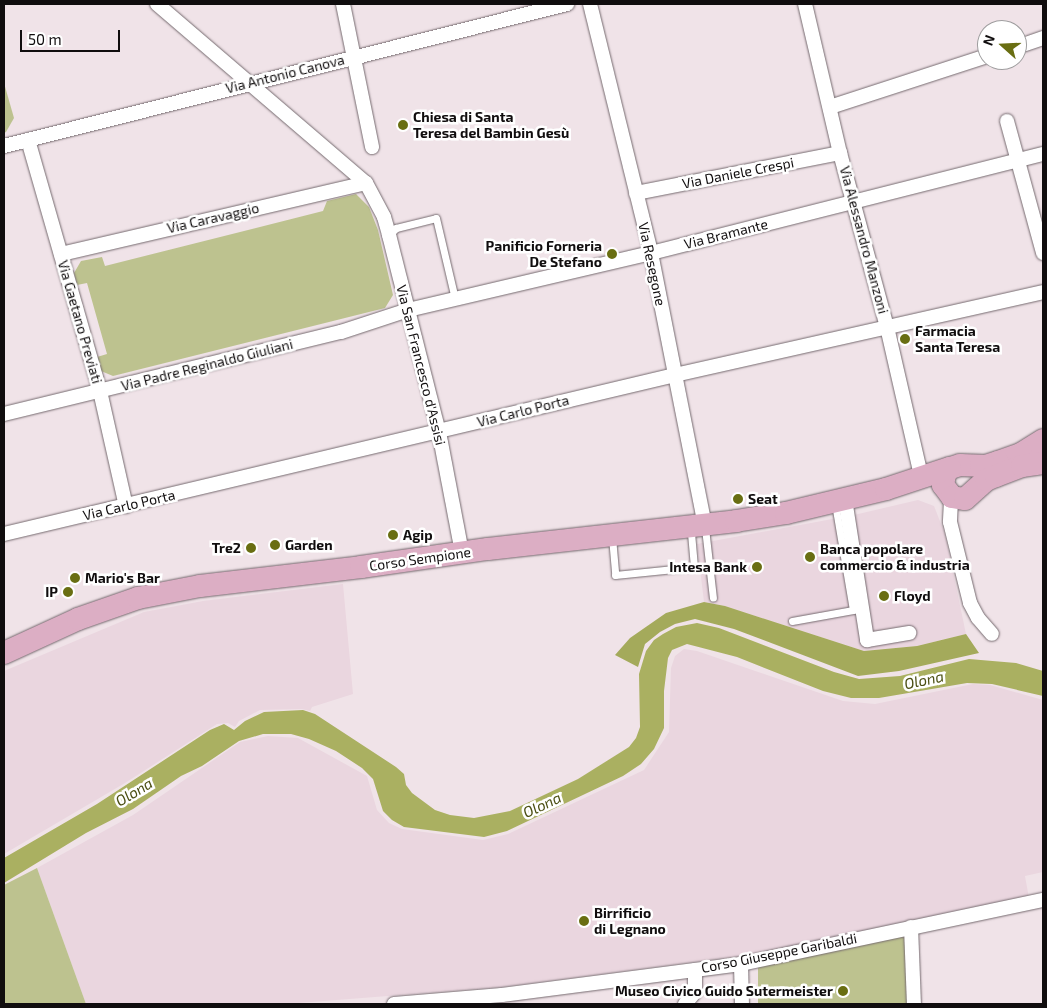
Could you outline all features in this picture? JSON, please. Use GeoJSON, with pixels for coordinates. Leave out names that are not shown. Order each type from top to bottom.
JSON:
{"type":"FeatureCollection","features":[{"type":"Feature","properties":{"kind":"main road","name":"Corso Sempione"},"geometry":{"type":"LineString","coordinates":[[4,653],[78,619],[138,598],[200,586],[698,526],[786,512],[886,489],[921,476],[960,465],[982,466],[998,462],[1021,454],[1043,440]]}},
{"type":"Feature","properties":{"kind":"main road"},"geometry":{"type":"LineString","coordinates":[[950,468],[944,478],[953,495],[1022,466],[1043,463]]}},
{"type":"Feature","properties":{"kind":"main road","name":"Corso Sempione"},"geometry":{"type":"LineString","coordinates":[[886,489],[927,486],[953,495]]}},
{"type":"Feature","properties":{"kind":"street"},"geometry":{"type":"LineString","coordinates":[[156,4],[366,183]]}},
{"type":"Feature","properties":{"kind":"street"},"geometry":{"type":"LineString","coordinates":[[343,4],[372,147]]}},
{"type":"Feature","properties":{"kind":"street","name":"Via Antonio Canova"},"geometry":{"type":"LineString","coordinates":[[4,146],[567,4]]}},
{"type":"Feature","properties":{"kind":"street","name":"Via Resegone"},"geometry":{"type":"LineString","coordinates":[[590,4],[651,253],[675,375],[698,526]]}},
{"type":"Feature","properties":{"kind":"street","name":"Via Alessandro Manzoni"},"geometry":{"type":"LineString","coordinates":[[804,4],[840,154],[888,326],[921,476]]}},
{"type":"Feature","properties":{"kind":"street"},"geometry":{"type":"LineString","coordinates":[[1027,44],[1043,38]]}},
{"type":"Feature","properties":{"kind":"street"},"geometry":{"type":"LineString","coordinates":[[830,107],[977,59]]}},
{"type":"Feature","properties":{"kind":"street"},"geometry":{"type":"LineString","coordinates":[[1008,121],[1043,253]]}},
{"type":"Feature","properties":{"kind":"street","name":"Via Gaetano Previati"},"geometry":{"type":"LineString","coordinates":[[28,140],[100,391],[126,506]]}},
{"type":"Feature","properties":{"kind":"street","name":"Via Daniele Crespi"},"geometry":{"type":"LineString","coordinates":[[636,193],[840,154]]}},
{"type":"Feature","properties":{"kind":"street","name":"Via Bramante"},"geometry":{"type":"LineString","coordinates":[[408,310],[651,253],[1043,154]]}},
{"type":"Feature","properties":{"kind":"street","name":"Via San Francesco d'Assisi"},"geometry":{"type":"LineString","coordinates":[[366,183],[384,217],[389,235],[439,432],[462,553]]}},
{"type":"Feature","properties":{"kind":"street","name":"Via Caravaggio"},"geometry":{"type":"LineString","coordinates":[[60,254],[366,183]]}},
{"type":"Feature","properties":{"kind":"street","name":"Via Carlo Porta"},"geometry":{"type":"LineString","coordinates":[[4,534],[675,375],[1043,292]]}},
{"type":"Feature","properties":{"kind":"street","name":"Via Padre Reginaldo Giuliani"},"geometry":{"type":"LineString","coordinates":[[4,414],[341,332],[408,310]]}},
{"type":"Feature","properties":{"kind":"street"},"geometry":{"type":"LineString","coordinates":[[953,495],[949,519],[970,603],[978,618],[992,634]]}},
{"type":"Feature","properties":{"kind":"street"},"geometry":{"type":"LineString","coordinates":[[840,500],[867,640],[909,633]]}},
{"type":"Feature","properties":{"kind":"street","name":"Corso Giuseppe Garibaldi"},"geometry":{"type":"LineString","coordinates":[[394,1004],[502,1000],[741,964],[1043,900]]}},
{"type":"Feature","properties":{"kind":"street"},"geometry":{"type":"LineString","coordinates":[[912,927],[914,1004]]}},
{"type":"Feature","properties":{"kind":"street"},"geometry":{"type":"LineString","coordinates":[[741,964],[742,1004]]}},
{"type":"Feature","properties":{"kind":"street"},"geometry":{"type":"LineString","coordinates":[[686,1004],[695,992],[695,970]]}},
{"type":"Feature","properties":{"kind":"lane"},"geometry":{"type":"LineString","coordinates":[[389,235],[396,228],[436,218],[455,299]]}},
{"type":"Feature","properties":{"kind":"lane"},"geometry":{"type":"LineString","coordinates":[[792,621],[853,610],[840,500]]}},
{"type":"Feature","properties":{"kind":"lane"},"geometry":{"type":"LineString","coordinates":[[612,536],[615,574],[694,567],[698,526]]}},
{"type":"Feature","properties":{"kind":"lane"},"geometry":{"type":"LineString","coordinates":[[698,526],[713,598]]}},
{"type":"Feature","properties":{"kind":"shaded area"},"geometry":{"type":"Polygon","coordinates":[[[4,83],[14,118],[4,133],[4,83]]]}},
{"type":"Feature","properties":{"kind":"shaded area"},"geometry":{"type":"Polygon","coordinates":[[[356,194],[369,207],[378,230],[393,295],[385,308],[113,376],[101,371],[97,357],[107,354],[87,283],[77,285],[74,273],[81,261],[102,257],[105,266],[323,211],[327,201],[356,194]]]}},
{"type":"Feature","properties":{"kind":"shaded area"},"geometry":{"type":"Polygon","coordinates":[[[918,500],[934,506],[945,534],[966,634],[917,646],[864,651],[725,606],[704,602],[697,544],[854,515],[918,500]]]}},
{"type":"Feature","properties":{"kind":"shaded area"},"geometry":{"type":"Polygon","coordinates":[[[343,584],[353,694],[312,707],[310,711],[302,709],[260,710],[239,721],[235,727],[228,723],[217,724],[125,783],[4,854],[4,671],[144,612],[203,601],[343,584]]]}},
{"type":"Feature","properties":{"kind":"shaded area"},"geometry":{"type":"Polygon","coordinates":[[[704,602],[725,606],[864,651],[917,646],[966,634],[979,653],[899,671],[858,676],[734,629],[695,619],[675,624],[660,632],[645,644],[638,667],[615,655],[630,638],[666,613],[704,602]]]}},
{"type":"Feature","properties":{"kind":"shaded area"},"geometry":{"type":"Polygon","coordinates":[[[684,649],[697,651],[843,701],[875,704],[973,684],[990,685],[1043,700],[1043,872],[1025,876],[1029,898],[740,956],[502,987],[286,1004],[86,1004],[37,868],[133,815],[240,742],[268,736],[298,738],[367,776],[377,810],[389,823],[402,829],[483,840],[508,834],[644,770],[669,732],[671,668],[675,656],[684,649]]]}},
{"type":"Feature","properties":{"kind":"shaded area"},"geometry":{"type":"Polygon","coordinates":[[[37,868],[86,1004],[4,1004],[4,885],[37,868]]]}},
{"type":"Feature","properties":{"kind":"shaded area"},"geometry":{"type":"Polygon","coordinates":[[[896,934],[907,939],[909,1004],[758,1004],[758,967],[896,934]]]}},
{"type":"Feature","properties":{"kind":"water","name":"Olona"},"geometry":{"type":"Polygon","coordinates":[[[697,623],[719,628],[834,672],[859,679],[900,676],[969,659],[1016,663],[1043,671],[1043,696],[992,684],[967,683],[879,698],[851,698],[823,691],[737,657],[687,644],[672,650],[668,658],[664,691],[664,728],[654,749],[641,764],[623,776],[507,831],[484,837],[404,827],[392,820],[383,811],[373,779],[362,768],[336,751],[309,739],[291,734],[263,734],[239,741],[202,766],[181,776],[133,809],[86,833],[4,883],[4,858],[97,804],[210,730],[224,724],[234,730],[245,721],[264,712],[303,710],[315,714],[396,767],[404,774],[406,785],[412,793],[435,810],[450,815],[474,818],[510,811],[578,779],[629,747],[636,738],[640,727],[639,674],[646,651],[654,640],[663,634],[676,627],[697,623]]]}},
{"type":"Feature","properties":{"kind":"place","name":"Chiesa di Santa Teresa del Bambin Gesù"},"geometry":{"type":"Point","coordinates":[403,125]}},
{"type":"Feature","properties":{"kind":"place","name":"Panificio Forneria De Stefano"},"geometry":{"type":"Point","coordinates":[612,254]}},
{"type":"Feature","properties":{"kind":"place","name":"Farmacia Santa Teresa"},"geometry":{"type":"Point","coordinates":[905,339]}},
{"type":"Feature","properties":{"kind":"place","name":"Seat"},"geometry":{"type":"Point","coordinates":[738,499]}},
{"type":"Feature","properties":{"kind":"place","name":"Agip"},"geometry":{"type":"Point","coordinates":[393,535]}},
{"type":"Feature","properties":{"kind":"place","name":"Garden"},"geometry":{"type":"Point","coordinates":[275,545]}},
{"type":"Feature","properties":{"kind":"place","name":"Tre2"},"geometry":{"type":"Point","coordinates":[251,548]}},
{"type":"Feature","properties":{"kind":"place","name":"Banca popolare commercio & industria"},"geometry":{"type":"Point","coordinates":[810,557]}},
{"type":"Feature","properties":{"kind":"place","name":"Intesa Bank"},"geometry":{"type":"Point","coordinates":[757,567]}},
{"type":"Feature","properties":{"kind":"place","name":"Mario's Bar"},"geometry":{"type":"Point","coordinates":[75,578]}},
{"type":"Feature","properties":{"kind":"place","name":"IP"},"geometry":{"type":"Point","coordinates":[68,592]}},
{"type":"Feature","properties":{"kind":"place","name":"Floyd"},"geometry":{"type":"Point","coordinates":[884,596]}},
{"type":"Feature","properties":{"kind":"place","name":"Birrificio di Legnano"},"geometry":{"type":"Point","coordinates":[584,921]}},
{"type":"Feature","properties":{"kind":"place","name":"Museo Civico Guido Sutermeister"},"geometry":{"type":"Point","coordinates":[843,991]}}]}
